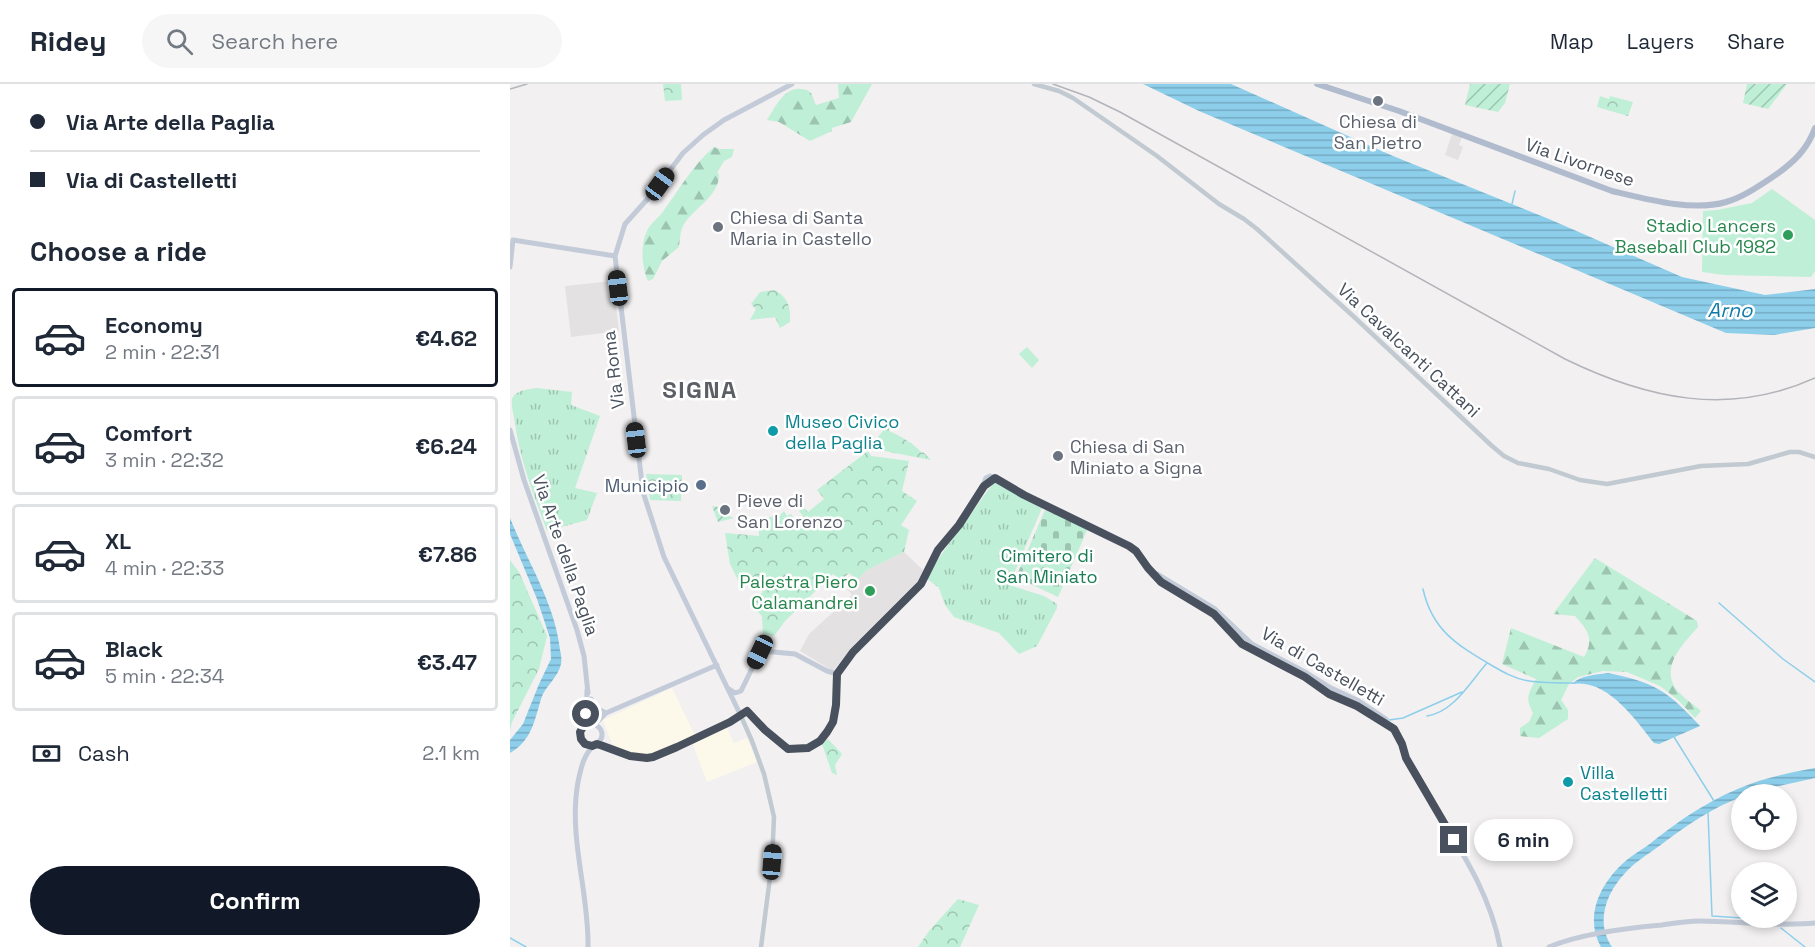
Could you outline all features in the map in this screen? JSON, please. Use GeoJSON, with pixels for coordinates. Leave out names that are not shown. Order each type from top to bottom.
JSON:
{"type":"FeatureCollection","features":[{"type":"Feature","properties":{"kind":"main road","name":"Via Roma"},"geometry":{"type":"LineString","coordinates":[[741,714],[664,556],[643,492],[615,256],[625,224],[652,194],[683,153],[724,120],[792,84]]}},
{"type":"Feature","properties":{"kind":"main road","name":"Via Livornese"},"geometry":{"type":"LineString","coordinates":[[1317,84],[1399,111],[1612,191],[1670,202],[1714,204],[1739,197],[1780,172],[1797,158],[1808,144],[1815,128]]}},
{"type":"Feature","properties":{"kind":"main road"},"geometry":{"type":"LineString","coordinates":[[510,267],[513,240],[615,256]]}},
{"type":"Feature","properties":{"kind":"main road","name":"Via Arte della Paglia"},"geometry":{"type":"LineString","coordinates":[[510,430],[524,480],[577,630],[584,656],[588,692]]}},
{"type":"Feature","properties":{"kind":"main road","name":"Via di Castelletti"},"geometry":{"type":"LineString","coordinates":[[837,674],[853,652],[921,584],[938,550],[993,477],[1024,495],[1129,546],[1136,551],[1148,568],[1215,609],[1252,644],[1359,701],[1384,718],[1394,729],[1406,758],[1479,882],[1491,913],[1500,947]]}},
{"type":"Feature","properties":{"kind":"main road"},"geometry":{"type":"LineString","coordinates":[[582,740],[588,745],[610,748],[630,756],[653,757],[731,721],[747,711],[788,749],[808,748],[820,741],[833,722],[837,674],[827,671],[801,655],[760,652],[741,691],[735,693],[726,686]]}},
{"type":"Feature","properties":{"kind":"main road"},"geometry":{"type":"LineString","coordinates":[[584,727],[595,724],[606,713],[717,665]]}},
{"type":"Feature","properties":{"kind":"main road"},"geometry":{"type":"LineString","coordinates":[[588,692],[596,708],[606,713]]}},
{"type":"Feature","properties":{"kind":"main road"},"geometry":{"type":"LineString","coordinates":[[583,760],[602,735],[595,724],[588,692]]}},
{"type":"Feature","properties":{"kind":"main road"},"geometry":{"type":"LineString","coordinates":[[588,692],[586,722],[580,732],[583,760],[576,794],[575,832],[588,926],[588,947]]}},
{"type":"Feature","properties":{"kind":"main road"},"geometry":{"type":"LineString","coordinates":[[1549,947],[1560,942],[1610,932],[1698,921],[1765,925],[1815,923]]}},
{"type":"Feature","properties":{"kind":"street","name":"Via Cavalcanti Cattani"},"geometry":{"type":"LineString","coordinates":[[1034,84],[1059,91],[1073,98],[1257,229],[1504,456],[1518,463],[1549,469],[1588,482],[1606,484],[1701,466],[1748,464],[1790,452],[1815,457]]}},
{"type":"Feature","properties":{"kind":"street"},"geometry":{"type":"LineString","coordinates":[[741,714],[764,774],[774,817],[772,862],[761,947]]}},
{"type":"Feature","properties":{"kind":"street"},"geometry":{"type":"LineString","coordinates":[[731,721],[739,720],[746,725]]}},
{"type":"Feature","properties":{"kind":"shaded area"},"geometry":{"type":"Polygon","coordinates":[[[1452,134],[1462,137],[1459,145],[1463,147],[1458,160],[1445,155],[1452,134]]]}},
{"type":"Feature","properties":{"kind":"shaded area"},"geometry":{"type":"Polygon","coordinates":[[[613,281],[619,331],[571,337],[565,286],[613,281]]]}},
{"type":"Feature","properties":{"kind":"shaded area"},"geometry":{"type":"Polygon","coordinates":[[[904,552],[923,570],[918,581],[850,649],[833,671],[800,651],[809,634],[852,595],[847,589],[867,570],[904,552]]]}},
{"type":"Feature","properties":{"kind":"shaded area"},"geometry":{"type":"Polygon","coordinates":[[[672,688],[695,735],[652,754],[630,754],[612,744],[603,720],[672,688]]]}},
{"type":"Feature","properties":{"kind":"shaded area"},"geometry":{"type":"Polygon","coordinates":[[[727,728],[734,743],[747,738],[757,762],[707,782],[692,742],[727,728]]]}},
{"type":"Feature","properties":{"kind":"green space"},"geometry":{"type":"Polygon","coordinates":[[[663,84],[681,84],[682,100],[665,101],[663,84]]]}},
{"type":"Feature","properties":{"kind":"green space"},"geometry":{"type":"Polygon","coordinates":[[[838,84],[872,84],[851,122],[832,128],[832,131],[810,141],[779,122],[767,120],[781,99],[790,91],[801,89],[810,92],[816,105],[839,98],[838,84]]]}},
{"type":"Feature","properties":{"kind":"green space"},"geometry":{"type":"Polygon","coordinates":[[[1470,84],[1510,84],[1505,103],[1498,112],[1465,105],[1470,84]]]}},
{"type":"Feature","properties":{"kind":"green space"},"geometry":{"type":"Polygon","coordinates":[[[1747,84],[1787,84],[1768,109],[1743,103],[1747,84]]]}},
{"type":"Feature","properties":{"kind":"green space"},"geometry":{"type":"Polygon","coordinates":[[[1600,96],[1633,102],[1628,116],[1597,107],[1600,96]]]}},
{"type":"Feature","properties":{"kind":"green space"},"geometry":{"type":"Polygon","coordinates":[[[714,147],[734,149],[732,157],[724,161],[717,173],[719,174],[718,182],[711,195],[684,224],[679,247],[662,261],[653,279],[648,281],[643,256],[643,243],[647,231],[692,170],[714,147]]]}},
{"type":"Feature","properties":{"kind":"green space"},"geometry":{"type":"Polygon","coordinates":[[[1772,189],[1815,220],[1815,271],[1811,277],[1724,275],[1702,272],[1703,211],[1752,203],[1772,189]]]}},
{"type":"Feature","properties":{"kind":"green space"},"geometry":{"type":"Polygon","coordinates":[[[775,290],[788,303],[790,322],[780,328],[775,317],[750,320],[756,309],[751,304],[760,292],[775,290]]]}},
{"type":"Feature","properties":{"kind":"green space"},"geometry":{"type":"Polygon","coordinates":[[[1027,347],[1039,360],[1032,368],[1019,354],[1027,347]]]}},
{"type":"Feature","properties":{"kind":"green space"},"geometry":{"type":"Polygon","coordinates":[[[537,388],[572,392],[571,405],[600,416],[575,488],[597,493],[587,520],[547,531],[524,464],[512,405],[512,399],[516,394],[523,390],[537,388]]]}},
{"type":"Feature","properties":{"kind":"green space"},"geometry":{"type":"Polygon","coordinates":[[[886,427],[890,428],[889,431],[907,440],[931,460],[879,450],[881,445],[874,442],[886,427]]]}},
{"type":"Feature","properties":{"kind":"green space"},"geometry":{"type":"Polygon","coordinates":[[[868,451],[871,456],[909,461],[902,491],[917,501],[901,525],[909,530],[904,552],[867,570],[857,580],[849,573],[841,580],[833,574],[785,621],[774,636],[763,634],[762,616],[749,603],[763,592],[753,580],[742,588],[730,564],[725,533],[759,536],[759,521],[776,515],[778,517],[784,511],[787,516],[791,514],[796,521],[803,516],[799,511],[804,508],[808,512],[824,499],[817,490],[868,451]]]}},
{"type":"Feature","properties":{"kind":"green space"},"geometry":{"type":"Polygon","coordinates":[[[646,474],[682,475],[681,501],[650,500],[646,474]]]}},
{"type":"Feature","properties":{"kind":"green space"},"geometry":{"type":"Polygon","coordinates":[[[994,482],[1042,508],[1009,585],[1044,596],[1057,604],[1037,646],[1019,654],[999,633],[954,617],[945,605],[939,588],[925,577],[994,482]]]}},
{"type":"Feature","properties":{"kind":"green space"},"geometry":{"type":"Polygon","coordinates":[[[712,506],[718,507],[717,511],[734,518],[718,522],[712,506]]]}},
{"type":"Feature","properties":{"kind":"green space","name":"Cimitero di San Miniato"},"geometry":{"type":"Polygon","coordinates":[[[1045,510],[1088,528],[1058,597],[1016,577],[1045,510]]]}},
{"type":"Feature","properties":{"kind":"green space"},"geometry":{"type":"Polygon","coordinates":[[[1595,558],[1697,621],[1698,627],[1676,655],[1671,672],[1676,689],[1701,711],[1695,718],[1678,700],[1660,686],[1627,672],[1603,671],[1578,677],[1569,684],[1561,700],[1568,710],[1568,719],[1539,738],[1520,736],[1520,728],[1529,722],[1533,713],[1528,696],[1536,679],[1502,664],[1511,628],[1584,657],[1589,640],[1583,625],[1575,616],[1553,614],[1595,558]]]}},
{"type":"Feature","properties":{"kind":"green space"},"geometry":{"type":"Polygon","coordinates":[[[510,560],[519,572],[547,636],[539,669],[512,722],[510,731],[510,560]]]}},
{"type":"Feature","properties":{"kind":"green space"},"geometry":{"type":"Polygon","coordinates":[[[828,739],[842,754],[835,765],[837,775],[832,773],[822,744],[828,739]]]}},
{"type":"Feature","properties":{"kind":"green space"},"geometry":{"type":"Polygon","coordinates":[[[958,899],[979,905],[960,947],[918,947],[929,931],[958,899]]]}},
{"type":"Feature","properties":{"kind":"water","name":"Arno"},"geometry":{"type":"Polygon","coordinates":[[[1143,84],[1231,84],[1393,156],[1549,219],[1682,277],[1765,295],[1815,289],[1815,328],[1774,335],[1726,333],[1199,111],[1143,84]]]}},
{"type":"Feature","properties":{"kind":"water"},"geometry":{"type":"Polygon","coordinates":[[[510,518],[546,599],[557,633],[561,661],[557,674],[543,694],[528,736],[510,753],[510,740],[523,724],[551,659],[550,638],[537,599],[510,534],[510,518]]]}},
{"type":"Feature","properties":{"kind":"water"},"geometry":{"type":"Polygon","coordinates":[[[1608,673],[1649,684],[1679,704],[1700,726],[1659,744],[1654,743],[1629,712],[1608,694],[1597,687],[1572,684],[1584,677],[1608,673]]]}},
{"type":"Feature","properties":{"kind":"water"},"geometry":{"type":"Polygon","coordinates":[[[1815,768],[1815,778],[1788,784],[1752,784],[1761,781],[1815,768]]]}},
{"type":"Feature","properties":{"kind":"water"},"geometry":{"type":"Polygon","coordinates":[[[1731,792],[1731,801],[1690,824],[1634,864],[1619,880],[1605,908],[1604,928],[1612,947],[1601,947],[1594,923],[1595,911],[1598,899],[1610,877],[1628,859],[1671,827],[1731,792]]]}},
{"type":"Feature","properties":{"kind":"waterway"},"geometry":{"type":"LineString","coordinates":[[1512,204],[1515,191]]}},
{"type":"Feature","properties":{"kind":"waterway"},"geometry":{"type":"LineString","coordinates":[[1423,589],[1427,603],[1440,626],[1457,643],[1479,658],[1505,673],[1524,680],[1575,683]]}},
{"type":"Feature","properties":{"kind":"waterway"},"geometry":{"type":"LineString","coordinates":[[1719,603],[1783,659],[1815,682]]}},
{"type":"Feature","properties":{"kind":"waterway"},"geometry":{"type":"LineString","coordinates":[[1427,716],[1445,709],[1453,702],[1487,663]]}},
{"type":"Feature","properties":{"kind":"waterway"},"geometry":{"type":"LineString","coordinates":[[1389,720],[1403,718],[1462,692]]}},
{"type":"Feature","properties":{"kind":"waterway"},"geometry":{"type":"LineString","coordinates":[[1674,737],[1714,801]]}},
{"type":"Feature","properties":{"kind":"waterway"},"geometry":{"type":"LineString","coordinates":[[1708,812],[1712,916],[1731,917]]}},
{"type":"Feature","properties":{"kind":"waterway"},"geometry":{"type":"LineString","coordinates":[[1781,928],[1805,947]]}},
{"type":"Feature","properties":{"kind":"waterway"},"geometry":{"type":"LineString","coordinates":[[510,938],[526,947]]}},
{"type":"Feature","properties":{"kind":"railway"},"geometry":{"type":"LineString","coordinates":[[510,89],[527,84]]}},
{"type":"Feature","properties":{"kind":"railway"},"geometry":{"type":"LineString","coordinates":[[1053,84],[1089,97],[1120,112],[1565,359],[1596,373],[1657,393],[1720,400],[1751,397],[1783,390],[1815,378]]}},
{"type":"Feature","properties":{"kind":"place","name":"Chiesa di San Pietro"},"geometry":{"type":"Point","coordinates":[1378,101]}},
{"type":"Feature","properties":{"kind":"place","name":"Chiesa di Santa Maria in Castello"},"geometry":{"type":"Point","coordinates":[718,227]}},
{"type":"Feature","properties":{"kind":"place","name":"Stadio Lancers Baseball Club 1982"},"geometry":{"type":"Point","coordinates":[1788,235]}},
{"type":"Feature","properties":{"kind":"place","name":"Museo Civico della Paglia"},"geometry":{"type":"Point","coordinates":[773,431]}},
{"type":"Feature","properties":{"kind":"place","name":"Chiesa di San Miniato a Signa"},"geometry":{"type":"Point","coordinates":[1058,456]}},
{"type":"Feature","properties":{"kind":"place","name":"Municipio"},"geometry":{"type":"Point","coordinates":[701,485]}},
{"type":"Feature","properties":{"kind":"place","name":"Pieve di San Lorenzo"},"geometry":{"type":"Point","coordinates":[725,510]}},
{"type":"Feature","properties":{"kind":"place","name":"Palestra Piero Calamandrei"},"geometry":{"type":"Point","coordinates":[870,591]}},
{"type":"Feature","properties":{"kind":"place","name":"Villa Castelletti"},"geometry":{"type":"Point","coordinates":[1568,782]}},
{"type":"Feature","properties":{"kind":"district","name":"SIGNA"},"geometry":{"type":"Point","coordinates":[700,389]}},
{"type":"Feature","properties":{"kind":"route"},"geometry":{"type":"LineString","coordinates":[[586,714],[586,722],[580,732],[585,744],[592,746],[597,744],[630,756],[653,757],[730,722],[747,711],[788,749],[808,748],[820,741],[833,722],[837,674],[853,652],[917,589],[938,550],[959,525],[984,486],[995,478],[1008,487],[1129,546],[1136,551],[1161,582],[1214,614],[1242,644],[1305,677],[1329,694],[1357,706],[1394,729],[1406,758],[1454,840]]}}]}
